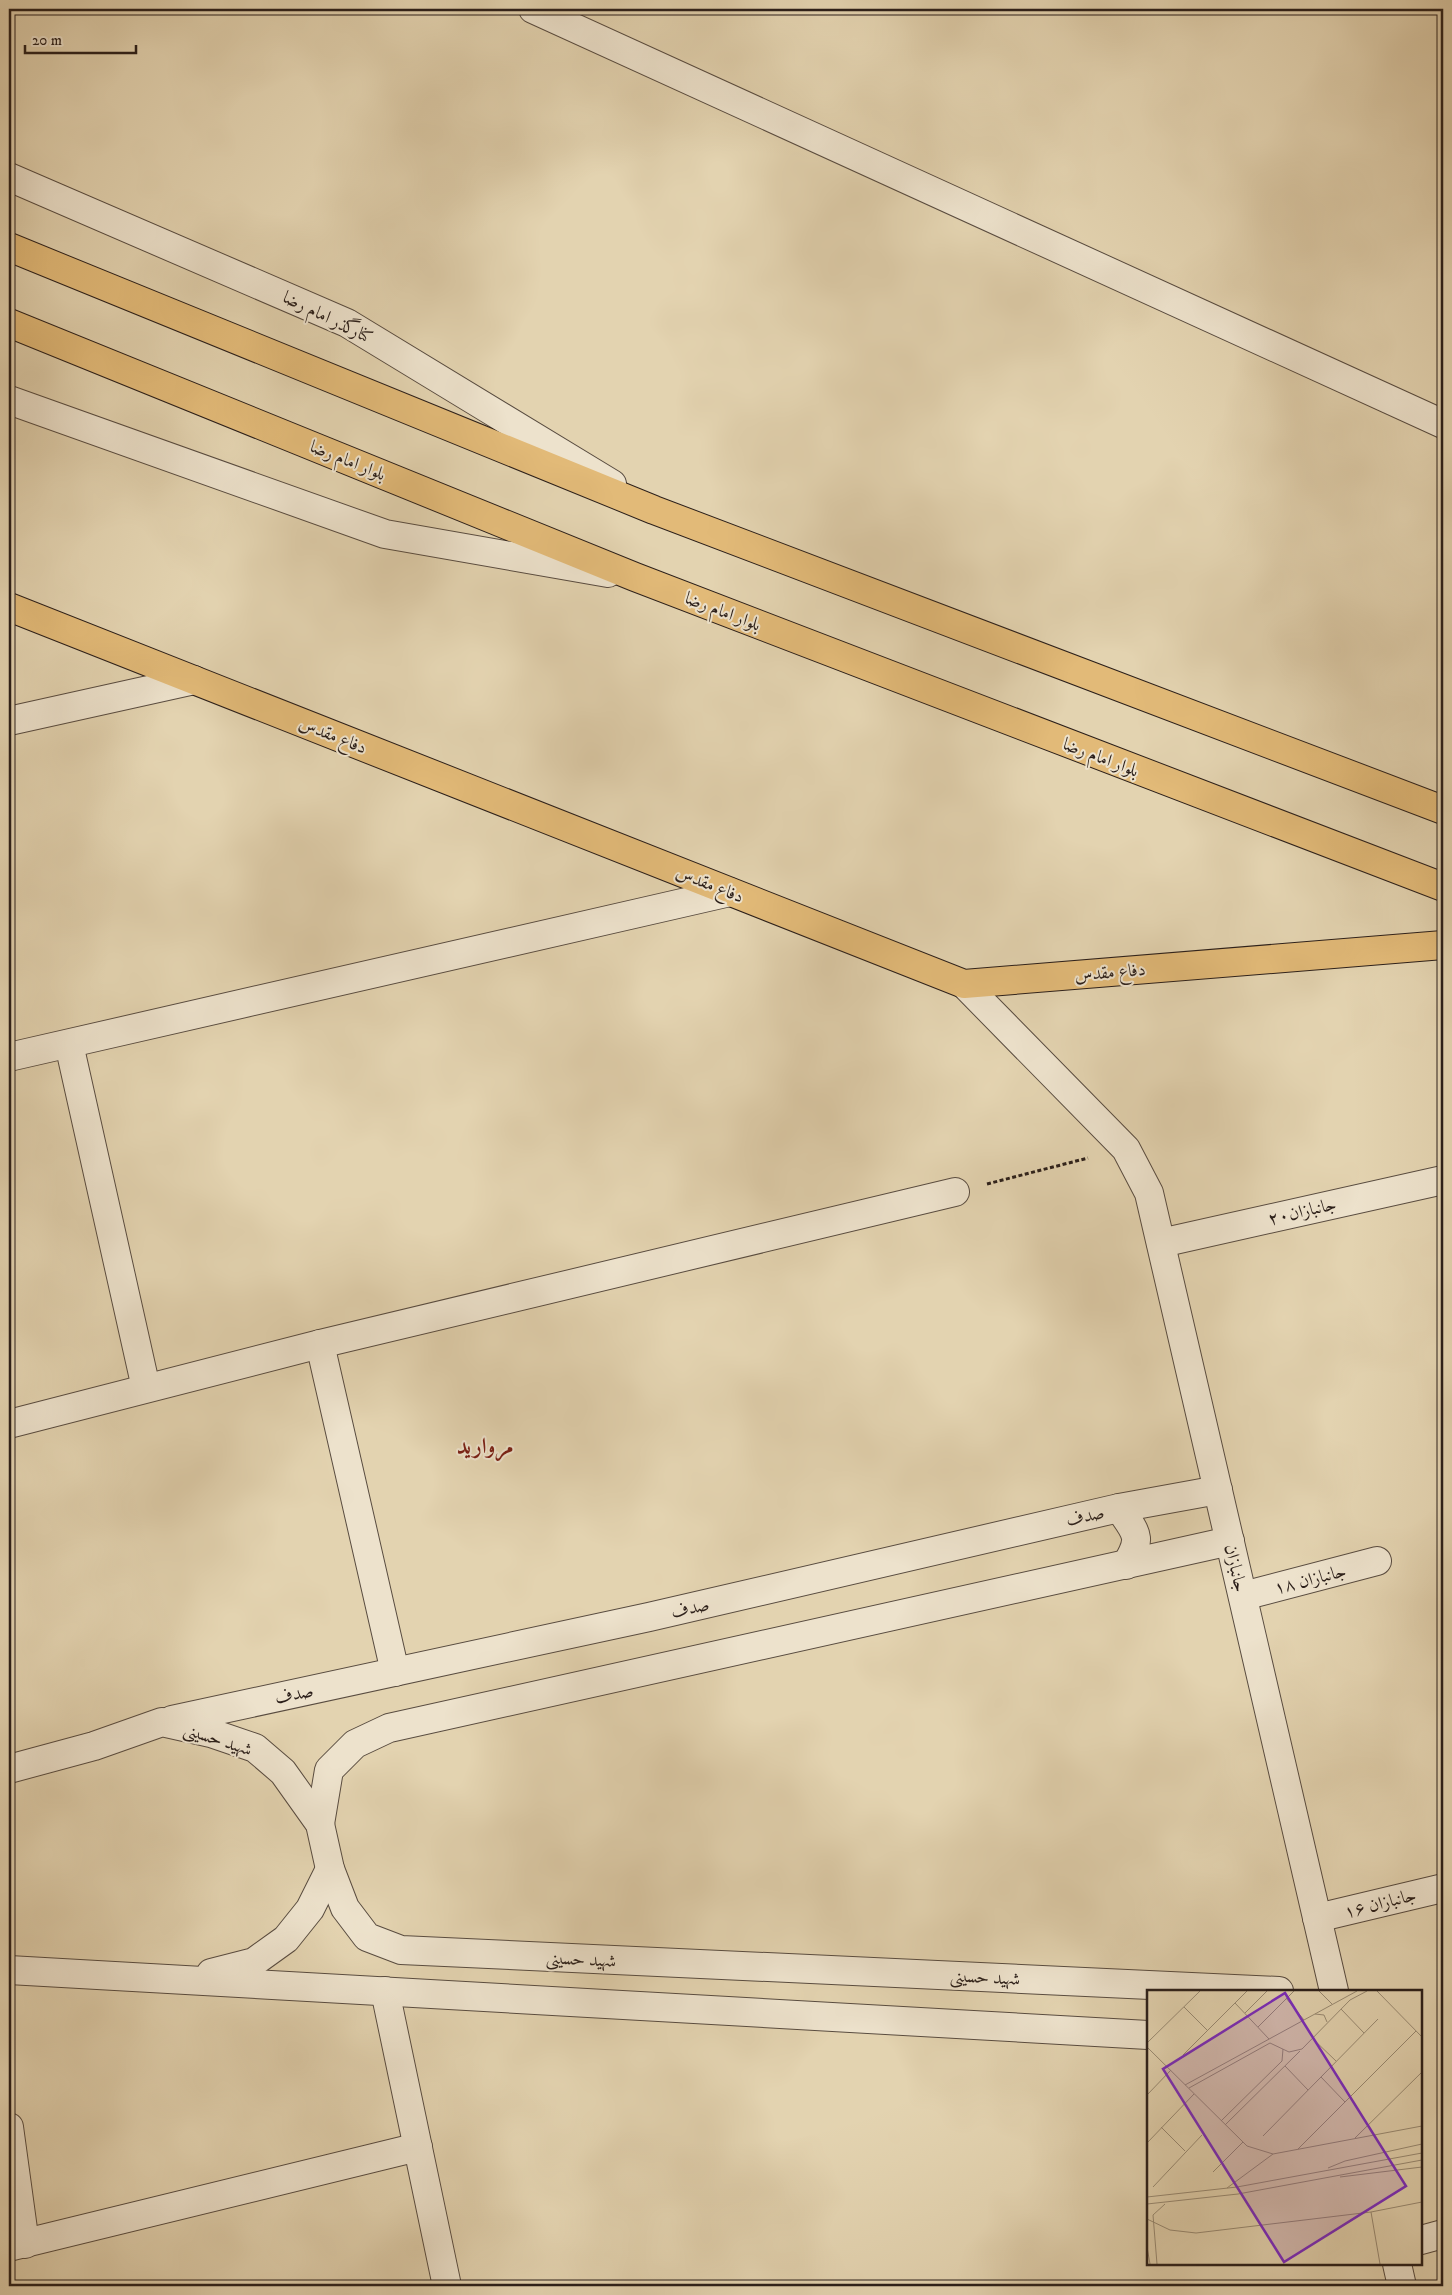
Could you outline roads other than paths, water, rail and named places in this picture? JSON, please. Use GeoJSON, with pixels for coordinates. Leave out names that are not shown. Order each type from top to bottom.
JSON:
{"type":"FeatureCollection","features":[{"type":"Feature","properties":{"kind":"main road"},"geometry":{"type":"LineString","coordinates":[[9,247],[654,510],[1443,810]]}},
{"type":"Feature","properties":{"kind":"main road","name":"بلوار امام رضا"},"geometry":{"type":"LineString","coordinates":[[9,323],[635,577],[1443,887]]}},
{"type":"Feature","properties":{"kind":"main road","name":"دفاع مقدس"},"geometry":{"type":"LineString","coordinates":[[9,607],[964,984],[1443,945]]}},
{"type":"Feature","properties":{"kind":"street"},"geometry":{"type":"LineString","coordinates":[[533,9],[1443,424]]}},
{"type":"Feature","properties":{"kind":"street","name":"کنارگذر امام رضا"},"geometry":{"type":"LineString","coordinates":[[9,177],[347,323],[654,510]]}},
{"type":"Feature","properties":{"kind":"street"},"geometry":{"type":"LineString","coordinates":[[9,400],[385,534],[635,577]]}},
{"type":"Feature","properties":{"kind":"street"},"geometry":{"type":"LineString","coordinates":[[9,721],[194,680]]}},
{"type":"Feature","properties":{"kind":"street"},"geometry":{"type":"LineString","coordinates":[[9,1058],[730,892]]}},
{"type":"Feature","properties":{"kind":"street","name":"جانبازان"},"geometry":{"type":"LineString","coordinates":[[964,984],[1126,1149],[1149,1193],[1334,1990]]}},
{"type":"Feature","properties":{"kind":"street"},"geometry":{"type":"LineString","coordinates":[[69,1044],[146,1388]]}},
{"type":"Feature","properties":{"kind":"street","name":"جانبازان۲۰"},"geometry":{"type":"LineString","coordinates":[[1161,1243],[1443,1180]]}},
{"type":"Feature","properties":{"kind":"street"},"geometry":{"type":"LineString","coordinates":[[9,1424],[320,1344],[955,1192]]}},
{"type":"Feature","properties":{"kind":"street"},"geometry":{"type":"LineString","coordinates":[[320,1344],[395,1672]]}},
{"type":"Feature","properties":{"kind":"street","name":"صدف"},"geometry":{"type":"LineString","coordinates":[[162,1722],[649,1617],[1119,1508],[1218,1490]]}},
{"type":"Feature","properties":{"kind":"street"},"geometry":{"type":"LineString","coordinates":[[1119,1508],[1134,1530],[1137,1547],[1126,1565]]}},
{"type":"Feature","properties":{"kind":"street"},"geometry":{"type":"LineString","coordinates":[[320,1824],[329,1770],[355,1744],[389,1728],[1230,1541]]}},
{"type":"Feature","properties":{"kind":"street","name":"۱۸ جانبازان"},"geometry":{"type":"LineString","coordinates":[[1242,1596],[1377,1561]]}},
{"type":"Feature","properties":{"kind":"street","name":"شهید حسینی"},"geometry":{"type":"LineString","coordinates":[[10,1765],[94,1746],[162,1722],[211,1733],[255,1748],[283,1772],[320,1824],[330,1868],[344,1908],[367,1937],[401,1950],[1247,1990]]}},
{"type":"Feature","properties":{"kind":"street"},"geometry":{"type":"LineString","coordinates":[[185,1980],[254,1962],[286,1939],[310,1909],[330,1868]]}},
{"type":"Feature","properties":{"kind":"street","name":"جانبازان ۱۶"},"geometry":{"type":"LineString","coordinates":[[1317,1918],[1443,1888]]}},
{"type":"Feature","properties":{"kind":"street"},"geometry":{"type":"LineString","coordinates":[[9,1970],[1147,2035]]}},
{"type":"Feature","properties":{"kind":"street"},"geometry":{"type":"LineString","coordinates":[[385,1991],[446,2286]]}},
{"type":"Feature","properties":{"kind":"street"},"geometry":{"type":"LineString","coordinates":[[9,2127],[17,2245],[418,2147]]}},
{"type":"Feature","properties":{"kind":"street"},"geometry":{"type":"LineString","coordinates":[[1422,2240],[1443,2234]]}},
{"type":"Feature","properties":{"kind":"street"},"geometry":{"type":"LineString","coordinates":[[1397,2265],[1402,2286]]}},
{"type":"Feature","properties":{"kind":"district","name":"مروارید"},"geometry":{"type":"Point","coordinates":[485,1445]}}]}
